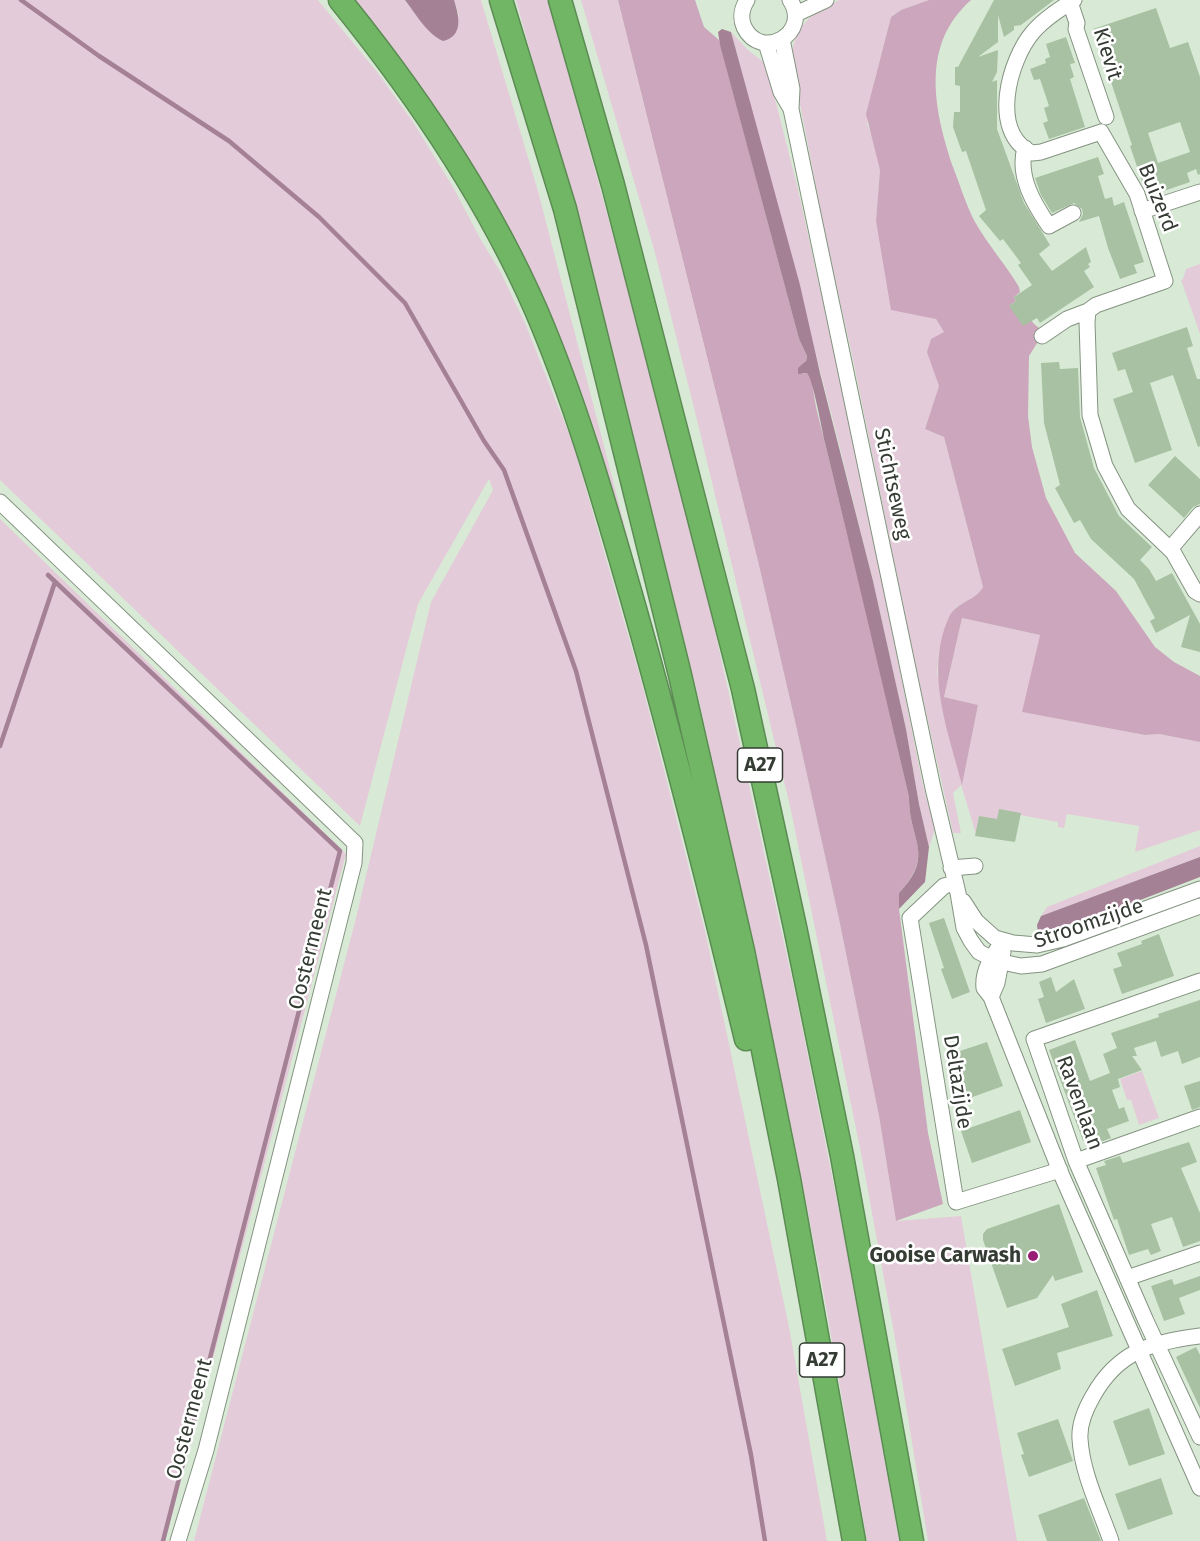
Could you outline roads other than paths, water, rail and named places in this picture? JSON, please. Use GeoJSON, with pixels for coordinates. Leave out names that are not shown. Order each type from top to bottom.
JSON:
{"type":"FeatureCollection","features":[{"type":"Feature","properties":{"kind":"highway","name":"A27"},"geometry":{"type":"LineString","coordinates":[[340,0],[399,75],[455,159],[519,274],[564,380],[597,474],[661,700],[774,1157],[789,1179]]}},
{"type":"Feature","properties":{"kind":"highway","name":"A27"},"geometry":{"type":"LineString","coordinates":[[501,0],[565,209],[680,675],[743,951],[789,1179],[854,1541]]}},
{"type":"Feature","properties":{"kind":"highway","name":"A27"},"geometry":{"type":"LineString","coordinates":[[560,0],[613,185],[743,689],[793,916],[842,1156],[912,1541]]}},
{"type":"Feature","properties":{"kind":"street"},"geometry":{"type":"LineString","coordinates":[[747,0],[741,12],[742,23],[755,40],[765,43],[782,39],[793,28],[793,7],[826,0]]}},
{"type":"Feature","properties":{"kind":"street"},"geometry":{"type":"LineString","coordinates":[[1072,1],[1034,31],[1024,44],[1013,68],[1009,87],[1008,113],[1013,134],[1025,148],[1022,157],[1023,172],[1034,204],[1049,226],[1073,213]]}},
{"type":"Feature","properties":{"kind":"street","name":"Kievit"},"geometry":{"type":"LineString","coordinates":[[1072,1],[1077,23],[1076,29],[1106,117]]}},
{"type":"Feature","properties":{"kind":"street","name":"Stichtseweg"},"geometry":{"type":"LineString","coordinates":[[782,39],[792,89],[791,110],[964,928],[979,952],[996,961]]}},
{"type":"Feature","properties":{"kind":"street","name":"Stichtseweg"},"geometry":{"type":"LineString","coordinates":[[765,43],[781,92],[791,110]]}},
{"type":"Feature","properties":{"kind":"street","name":"Buizerd"},"geometry":{"type":"LineString","coordinates":[[1025,148],[1032,153],[1041,152],[1101,132],[1134,188],[1165,281],[1096,305],[1088,311],[1067,318],[1041,336]]}},
{"type":"Feature","properties":{"kind":"street"},"geometry":{"type":"LineString","coordinates":[[1142,211],[1200,192]]}},
{"type":"Feature","properties":{"kind":"street"},"geometry":{"type":"LineString","coordinates":[[1088,311],[1090,415],[1103,460],[1128,509],[1170,549],[1195,591],[1200,594]]}},
{"type":"Feature","properties":{"kind":"street","name":"Oostermeent"},"geometry":{"type":"LineString","coordinates":[[0,502],[355,843],[354,863],[343,909],[206,1450],[178,1541]]}},
{"type":"Feature","properties":{"kind":"street"},"geometry":{"type":"LineString","coordinates":[[1170,549],[1200,514]]}},
{"type":"Feature","properties":{"kind":"street"},"geometry":{"type":"LineString","coordinates":[[955,881],[975,866]]}},
{"type":"Feature","properties":{"kind":"street","name":"Stichtseweg"},"geometry":{"type":"LineString","coordinates":[[955,881],[976,921],[987,933],[1003,940]]}},
{"type":"Feature","properties":{"kind":"street","name":"Deltazijde"},"geometry":{"type":"LineString","coordinates":[[955,881],[944,886],[910,918],[956,1202],[1060,1170]]}},
{"type":"Feature","properties":{"kind":"street","name":"Stroomzijde"},"geometry":{"type":"LineString","coordinates":[[1003,940],[1024,944],[1049,943],[1200,889]]}},
{"type":"Feature","properties":{"kind":"street","name":"Stroomzijde"},"geometry":{"type":"LineString","coordinates":[[996,961],[1021,966],[1042,964],[1200,906]]}},
{"type":"Feature","properties":{"kind":"street"},"geometry":{"type":"LineString","coordinates":[[1003,940],[996,961],[983,984],[1060,1170],[1200,1488]]}},
{"type":"Feature","properties":{"kind":"street","name":"Ravenlaan"},"geometry":{"type":"LineString","coordinates":[[1200,981],[1034,1039],[1077,1161],[1127,1278],[1200,1437]]}},
{"type":"Feature","properties":{"kind":"street"},"geometry":{"type":"LineString","coordinates":[[1077,1161],[1200,1117]]}},
{"type":"Feature","properties":{"kind":"street"},"geometry":{"type":"LineString","coordinates":[[1127,1278],[1200,1253]]}},
{"type":"Feature","properties":{"kind":"street"},"geometry":{"type":"LineString","coordinates":[[1111,1541],[1085,1466],[1080,1438],[1086,1407],[1109,1370],[1138,1349],[1156,1343],[1200,1336]]}},
{"type":"Feature","properties":{"kind":"waterway"},"geometry":{"type":"LineString","coordinates":[[21,0],[99,56],[229,141],[319,217],[405,303],[484,441],[504,470],[576,671],[646,945],[751,1455],[765,1541]]}},
{"type":"Feature","properties":{"kind":"waterway"},"geometry":{"type":"LineString","coordinates":[[48,575],[340,851],[163,1541]]}},
{"type":"Feature","properties":{"kind":"waterway"},"geometry":{"type":"LineString","coordinates":[[0,746],[55,582]]}},
{"type":"Feature","properties":{"kind":"place","name":"Gooise Carwash"},"geometry":{"type":"Point","coordinates":[1033,1256]}}]}
